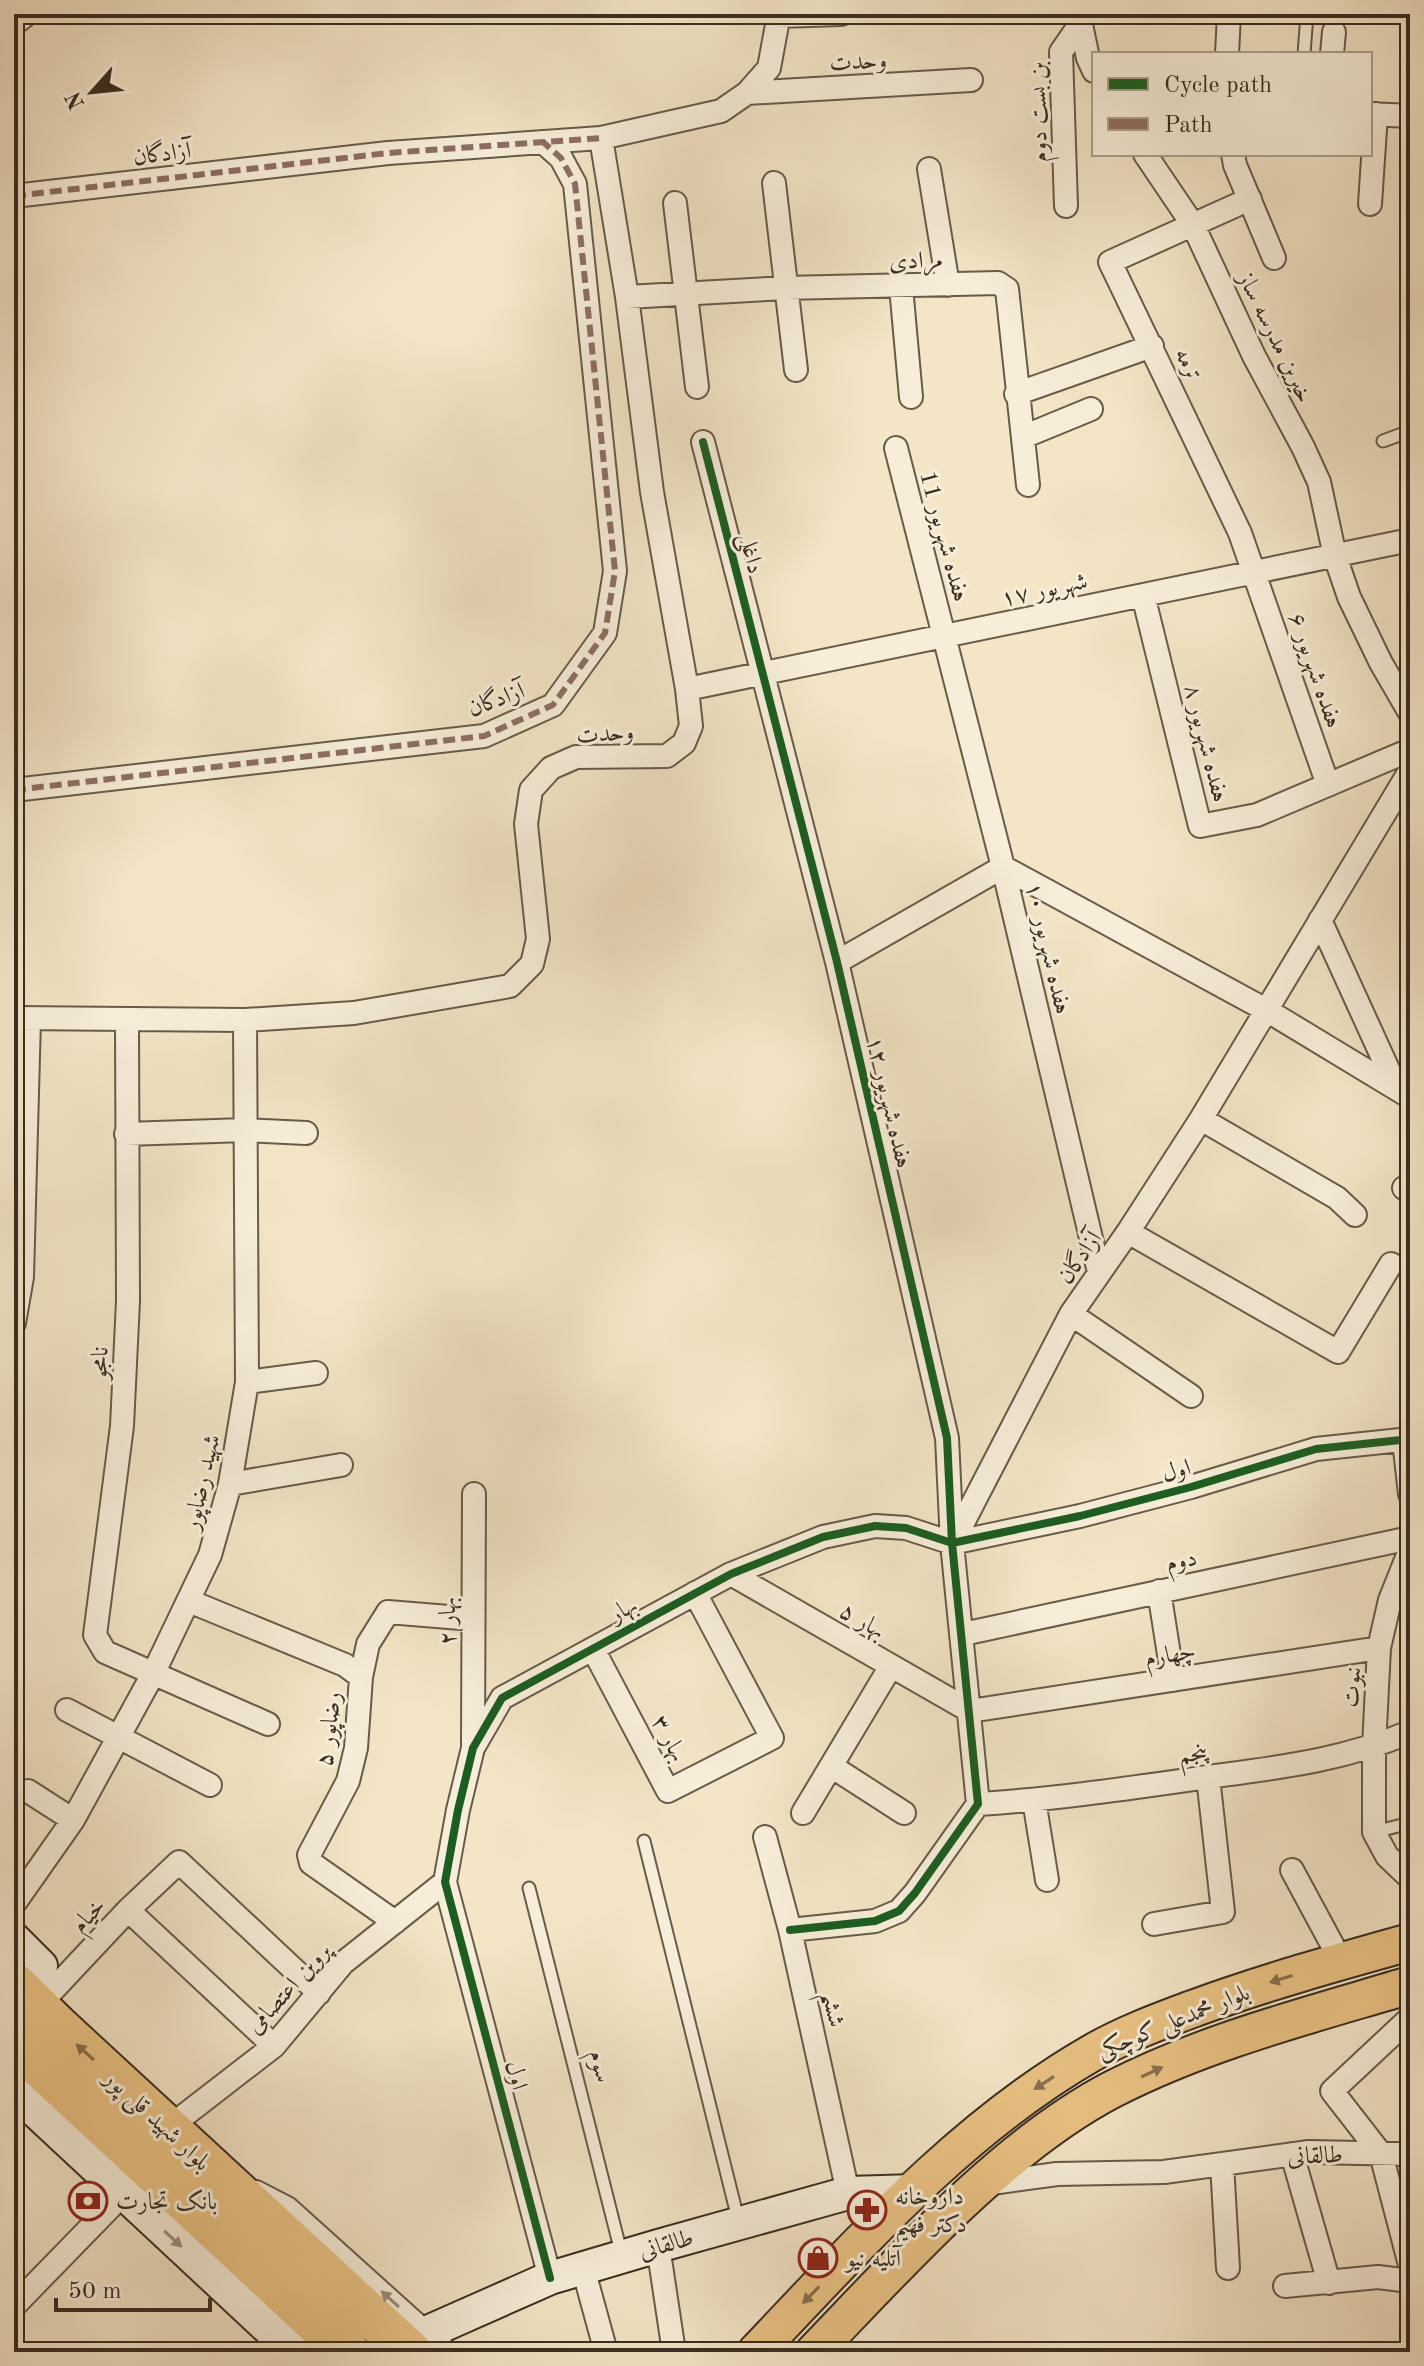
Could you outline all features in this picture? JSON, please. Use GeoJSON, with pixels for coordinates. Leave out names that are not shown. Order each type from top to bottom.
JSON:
{"type":"FeatureCollection","features":[{"type":"Feature","properties":{"kind":"highway","name":"بلوار شهید قلی پور"},"geometry":{"type":"LineString","coordinates":[[25,1995],[214,2172],[428,2345]]}},
{"type":"Feature","properties":{"kind":"highway","name":"بلوار شهید قلی پور"},"geometry":{"type":"LineString","coordinates":[[14,2042],[97,2144],[248,2284],[348,2352]]}},
{"type":"Feature","properties":{"kind":"main road","name":"بلوار محمدعلی کوچکی"},"geometry":{"type":"LineString","coordinates":[[775,2346],[915,2191],[955,2153],[1023,2097],[1091,2053],[1164,2019],[1252,1988],[1410,1942]]}},
{"type":"Feature","properties":{"kind":"main road","name":"بلوار محمدعلی کوچکی"},"geometry":{"type":"LineString","coordinates":[[814,2352],[921,2242],[983,2184],[1048,2131],[1111,2090],[1180,2058],[1265,2028],[1410,1985]]}},
{"type":"Feature","properties":{"kind":"street"},"geometry":{"type":"LineString","coordinates":[[14,24],[27,14]]}},
{"type":"Feature","properties":{"kind":"street"},"geometry":{"type":"LineString","coordinates":[[778,15],[841,14]]}},
{"type":"Feature","properties":{"kind":"street"},"geometry":{"type":"LineString","coordinates":[[1227,52],[1229,14]]}},
{"type":"Feature","properties":{"kind":"street","name":"آزادگان"},"geometry":{"type":"LineString","coordinates":[[14,196],[388,153],[601,138],[721,111],[747,93],[769,68],[778,15]]}},
{"type":"Feature","properties":{"kind":"street"},"geometry":{"type":"LineString","coordinates":[[1080,18],[1092,67]]}},
{"type":"Feature","properties":{"kind":"street","name":"بن بست دوم"},"geometry":{"type":"LineString","coordinates":[[1066,206],[1061,52],[1080,18]]}},
{"type":"Feature","properties":{"kind":"street","name":"وحدت"},"geometry":{"type":"LineString","coordinates":[[747,93],[971,80]]}},
{"type":"Feature","properties":{"kind":"street"},"geometry":{"type":"LineString","coordinates":[[1372,144],[1373,114],[1410,116]]}},
{"type":"Feature","properties":{"kind":"street","name":"وحدت"},"geometry":{"type":"LineString","coordinates":[[22,1018],[245,1020],[354,1013],[510,986],[532,964],[538,939],[526,824],[531,790],[551,768],[576,757],[667,756],[684,743],[691,726],[687,689],[652,492],[627,297],[601,138]]}},
{"type":"Feature","properties":{"kind":"street","name":"آزادگان"},"geometry":{"type":"LineString","coordinates":[[14,790],[484,736],[553,705],[605,633],[615,571],[575,184],[561,158],[543,142]]}},
{"type":"Feature","properties":{"kind":"street","name":"خیرین مدرسه ساز"},"geometry":{"type":"LineString","coordinates":[[1146,156],[1193,225],[1254,356],[1319,482],[1335,556],[1355,610],[1410,713]]}},
{"type":"Feature","properties":{"kind":"street"},"geometry":{"type":"LineString","coordinates":[[1233,156],[1274,258]]}},
{"type":"Feature","properties":{"kind":"street"},"geometry":{"type":"LineString","coordinates":[[1370,204],[1372,156]]}},
{"type":"Feature","properties":{"kind":"street"},"geometry":{"type":"LineString","coordinates":[[929,169],[948,285]]}},
{"type":"Feature","properties":{"kind":"street"},"geometry":{"type":"LineString","coordinates":[[774,183],[796,370]]}},
{"type":"Feature","properties":{"kind":"street"},"geometry":{"type":"LineString","coordinates":[[1193,225],[1250,199]]}},
{"type":"Feature","properties":{"kind":"street"},"geometry":{"type":"LineString","coordinates":[[675,203],[697,387]]}},
{"type":"Feature","properties":{"kind":"street","name":"ترمه"},"geometry":{"type":"LineString","coordinates":[[1193,225],[1110,262],[1240,533],[1255,572]]}},
{"type":"Feature","properties":{"kind":"street","name":"مرادی"},"geometry":{"type":"LineString","coordinates":[[627,297],[785,288],[998,283],[1007,289],[1028,485]]}},
{"type":"Feature","properties":{"kind":"street"},"geometry":{"type":"LineString","coordinates":[[901,287],[911,397]]}},
{"type":"Feature","properties":{"kind":"street"},"geometry":{"type":"LineString","coordinates":[[1016,394],[1152,346]]}},
{"type":"Feature","properties":{"kind":"street"},"geometry":{"type":"LineString","coordinates":[[1023,437],[1091,409]]}},
{"type":"Feature","properties":{"kind":"street","name":"داغلی"},"geometry":{"type":"LineString","coordinates":[[703,442],[762,674]]}},
{"type":"Feature","properties":{"kind":"street","name":"هفده شهریور 11"},"geometry":{"type":"LineString","coordinates":[[896,448],[944,636]]}},
{"type":"Feature","properties":{"kind":"street","name":"۱۷ شهریور"},"geometry":{"type":"LineString","coordinates":[[687,689],[1410,540]]}},
{"type":"Feature","properties":{"kind":"street","name":"هفده شهریور ۶"},"geometry":{"type":"LineString","coordinates":[[1255,572],[1328,785]]}},
{"type":"Feature","properties":{"kind":"street","name":"هفده شهریور ۸"},"geometry":{"type":"LineString","coordinates":[[1143,595],[1200,826],[1257,815],[1410,750]]}},
{"type":"Feature","properties":{"kind":"street","name":"هفده شهریور ۱۰"},"geometry":{"type":"LineString","coordinates":[[944,636],[1003,867],[1099,1272]]}},
{"type":"Feature","properties":{"kind":"street","name":"هفده شهریور ۱۲"},"geometry":{"type":"LineString","coordinates":[[762,674],[837,962],[947,1438],[952,1543],[978,1804]]}},
{"type":"Feature","properties":{"kind":"street","name":"آزادگان"},"geometry":{"type":"LineString","coordinates":[[952,1543],[1071,1314],[1201,1119],[1410,771]]}},
{"type":"Feature","properties":{"kind":"street"},"geometry":{"type":"LineString","coordinates":[[837,962],[1003,867],[1268,1011],[1404,1093]]}},
{"type":"Feature","properties":{"kind":"street"},"geometry":{"type":"LineString","coordinates":[[1320,920],[1404,1093]]}},
{"type":"Feature","properties":{"kind":"street"},"geometry":{"type":"LineString","coordinates":[[14,1323],[22,1277],[22,1018]]}},
{"type":"Feature","properties":{"kind":"street","name":"نامجو"},"geometry":{"type":"LineString","coordinates":[[127,1019],[128,1301],[122,1426],[95,1635],[105,1652],[268,1724]]}},
{"type":"Feature","properties":{"kind":"street","name":"شهید رضاپور"},"geometry":{"type":"LineString","coordinates":[[14,1904],[73,1820],[121,1737],[210,1555],[230,1484],[247,1382],[245,1020]]}},
{"type":"Feature","properties":{"kind":"street"},"geometry":{"type":"LineString","coordinates":[[1201,1119],[1337,1198],[1355,1215]]}},
{"type":"Feature","properties":{"kind":"street"},"geometry":{"type":"LineString","coordinates":[[126,1134],[245,1130],[306,1133]]}},
{"type":"Feature","properties":{"kind":"street"},"geometry":{"type":"LineString","coordinates":[[1128,1232],[1338,1352],[1391,1264]]}},
{"type":"Feature","properties":{"kind":"street"},"geometry":{"type":"LineString","coordinates":[[1071,1314],[1191,1396]]}},
{"type":"Feature","properties":{"kind":"street"},"geometry":{"type":"LineString","coordinates":[[247,1382],[316,1373]]}},
{"type":"Feature","properties":{"kind":"street"},"geometry":{"type":"LineString","coordinates":[[1407,1440],[1410,1494]]}},
{"type":"Feature","properties":{"kind":"street","name":"اول"},"geometry":{"type":"LineString","coordinates":[[952,1543],[1094,1513],[1316,1449],[1407,1440]]}},
{"type":"Feature","properties":{"kind":"street"},"geometry":{"type":"LineString","coordinates":[[230,1484],[341,1465]]}},
{"type":"Feature","properties":{"kind":"street","name":"بهار ۲"},"geometry":{"type":"LineString","coordinates":[[473,1748],[474,1494]]}},
{"type":"Feature","properties":{"kind":"street","name":"بهار"},"geometry":{"type":"LineString","coordinates":[[445,1882],[473,1748],[502,1698],[731,1574],[823,1537],[875,1526],[906,1528],[952,1543]]}},
{"type":"Feature","properties":{"kind":"street","name":"دوم"},"geometry":{"type":"LineString","coordinates":[[963,1634],[1410,1538]]}},
{"type":"Feature","properties":{"kind":"street","name":"نبوت"},"geometry":{"type":"LineString","coordinates":[[1374,1832],[1379,1648],[1390,1600],[1410,1550]]}},
{"type":"Feature","properties":{"kind":"street","name":"بهار ۵"},"geometry":{"type":"LineString","coordinates":[[731,1574],[970,1711]]}},
{"type":"Feature","properties":{"kind":"street"},"geometry":{"type":"LineString","coordinates":[[1159,1591],[1173,1680]]}},
{"type":"Feature","properties":{"kind":"street","name":"بهار ۳"},"geometry":{"type":"LineString","coordinates":[[593,1649],[668,1791],[772,1738],[695,1593]]}},
{"type":"Feature","properties":{"kind":"street","name":"رضاپور ۵"},"geometry":{"type":"LineString","coordinates":[[189,1601],[345,1665],[361,1677],[356,1748],[348,1781],[309,1855],[311,1863],[395,1922]]}},
{"type":"Feature","properties":{"kind":"street"},"geometry":{"type":"LineString","coordinates":[[361,1677],[368,1644],[388,1612],[473,1619]]}},
{"type":"Feature","properties":{"kind":"street","name":"چهارم"},"geometry":{"type":"LineString","coordinates":[[970,1711],[1379,1648]]}},
{"type":"Feature","properties":{"kind":"street"},"geometry":{"type":"LineString","coordinates":[[803,1813],[891,1666]]}},
{"type":"Feature","properties":{"kind":"street"},"geometry":{"type":"LineString","coordinates":[[67,1710],[210,1785]]}},
{"type":"Feature","properties":{"kind":"street","name":"پنجم"},"geometry":{"type":"LineString","coordinates":[[978,1804],[1034,1800],[1308,1764],[1374,1747],[1410,1732]]}},
{"type":"Feature","properties":{"kind":"street"},"geometry":{"type":"LineString","coordinates":[[831,1766],[904,1813]]}},
{"type":"Feature","properties":{"kind":"street"},"geometry":{"type":"LineString","coordinates":[[1154,1924],[1223,1912],[1208,1777]]}},
{"type":"Feature","properties":{"kind":"street"},"geometry":{"type":"LineString","coordinates":[[28,1791],[73,1820]]}},
{"type":"Feature","properties":{"kind":"street"},"geometry":{"type":"LineString","coordinates":[[1034,1800],[1047,1880]]}},
{"type":"Feature","properties":{"kind":"street"},"geometry":{"type":"LineString","coordinates":[[790,1930],[875,1921],[899,1911],[978,1804]]}},
{"type":"Feature","properties":{"kind":"street"},"geometry":{"type":"LineString","coordinates":[[1374,1832],[1387,1856],[1410,1878]]}},
{"type":"Feature","properties":{"kind":"street","name":"ششم"},"geometry":{"type":"LineString","coordinates":[[765,1837],[790,1930],[848,2193]]}},
{"type":"Feature","properties":{"kind":"street","name":"خیام"},"geometry":{"type":"LineString","coordinates":[[25,1995],[128,1910],[179,1862],[319,1993]]}},
{"type":"Feature","properties":{"kind":"street"},"geometry":{"type":"LineString","coordinates":[[1292,1870],[1341,1961]]}},
{"type":"Feature","properties":{"kind":"street","name":"اول"},"geometry":{"type":"LineString","coordinates":[[445,1882],[550,2278]]}},
{"type":"Feature","properties":{"kind":"street","name":"پروین اعتصامی"},"geometry":{"type":"LineString","coordinates":[[168,2128],[274,2046],[343,1963],[445,1882]]}},
{"type":"Feature","properties":{"kind":"street"},"geometry":{"type":"LineString","coordinates":[[128,1910],[274,2046]]}},
{"type":"Feature","properties":{"kind":"street"},"geometry":{"type":"LineString","coordinates":[[14,1939],[41,1966],[25,1995]]}},
{"type":"Feature","properties":{"kind":"street"},"geometry":{"type":"LineString","coordinates":[[1410,2018],[1332,2091],[1381,2154],[1410,2265]]}},
{"type":"Feature","properties":{"kind":"street"},"geometry":{"type":"LineString","coordinates":[[14,2091],[97,2144],[124,2193],[248,2284],[294,2352]]}},
{"type":"Feature","properties":{"kind":"street","name":"طالقانی"},"geometry":{"type":"LineString","coordinates":[[983,2184],[1057,2174],[1164,2172],[1309,2152],[1410,2154]]}},
{"type":"Feature","properties":{"kind":"street"},"geometry":{"type":"LineString","coordinates":[[1292,2154],[1329,2283]]}},
{"type":"Feature","properties":{"kind":"street"},"geometry":{"type":"LineString","coordinates":[[1222,2164],[1228,2268]]}},
{"type":"Feature","properties":{"kind":"street","name":"طالقانی"},"geometry":{"type":"LineString","coordinates":[[428,2345],[550,2278],[848,2193],[915,2191]]}},
{"type":"Feature","properties":{"kind":"street"},"geometry":{"type":"LineString","coordinates":[[14,2306],[124,2193]]}},
{"type":"Feature","properties":{"kind":"street"},"geometry":{"type":"LineString","coordinates":[[658,2246],[674,2352]]}},
{"type":"Feature","properties":{"kind":"street"},"geometry":{"type":"LineString","coordinates":[[583,2268],[606,2352]]}},
{"type":"Feature","properties":{"kind":"street"},"geometry":{"type":"LineString","coordinates":[[1285,2286],[1378,2277],[1410,2281]]}},
{"type":"Feature","properties":{"kind":"lane"},"geometry":{"type":"LineString","coordinates":[[1304,52],[1307,14]]}},
{"type":"Feature","properties":{"kind":"lane"},"geometry":{"type":"LineString","coordinates":[[1383,441],[1410,431]]}},
{"type":"Feature","properties":{"kind":"lane"},"geometry":{"type":"LineString","coordinates":[[1374,1832],[1410,1823]]}},
{"type":"Feature","properties":{"kind":"lane"},"geometry":{"type":"LineString","coordinates":[[644,1841],[740,2224]]}},
{"type":"Feature","properties":{"kind":"lane","name":"سوم"},"geometry":{"type":"LineString","coordinates":[[529,1888],[622,2256]]}},
{"type":"Feature","properties":{"kind":"marked path"},"geometry":{"type":"LineString","coordinates":[[14,196],[388,153],[601,138]]}},
{"type":"Feature","properties":{"kind":"marked path"},"geometry":{"type":"LineString","coordinates":[[14,790],[484,736],[553,705],[605,633],[615,571],[575,184],[561,158],[543,142]]}},
{"type":"Feature","properties":{"kind":"cycle path"},"geometry":{"type":"LineString","coordinates":[[703,442],[837,962],[947,1438],[952,1543],[978,1804],[899,1911],[875,1921],[790,1930]]}},
{"type":"Feature","properties":{"kind":"cycle path"},"geometry":{"type":"LineString","coordinates":[[550,2278],[445,1882],[473,1748],[502,1698],[731,1574],[823,1537],[875,1526],[906,1528],[952,1543],[1080,1516],[1191,1487],[1316,1449],[1410,1439]]}},
{"type":"Feature","properties":{"kind":"place","name":"بانک تجارت"},"geometry":{"type":"Point","coordinates":[88,2201]}},
{"type":"Feature","properties":{"kind":"place","name":"داروخانه دکتر فهیم"},"geometry":{"type":"Point","coordinates":[867,2210]}},
{"type":"Feature","properties":{"kind":"place","name":"آتلیه نیو"},"geometry":{"type":"Point","coordinates":[818,2258]}}]}
